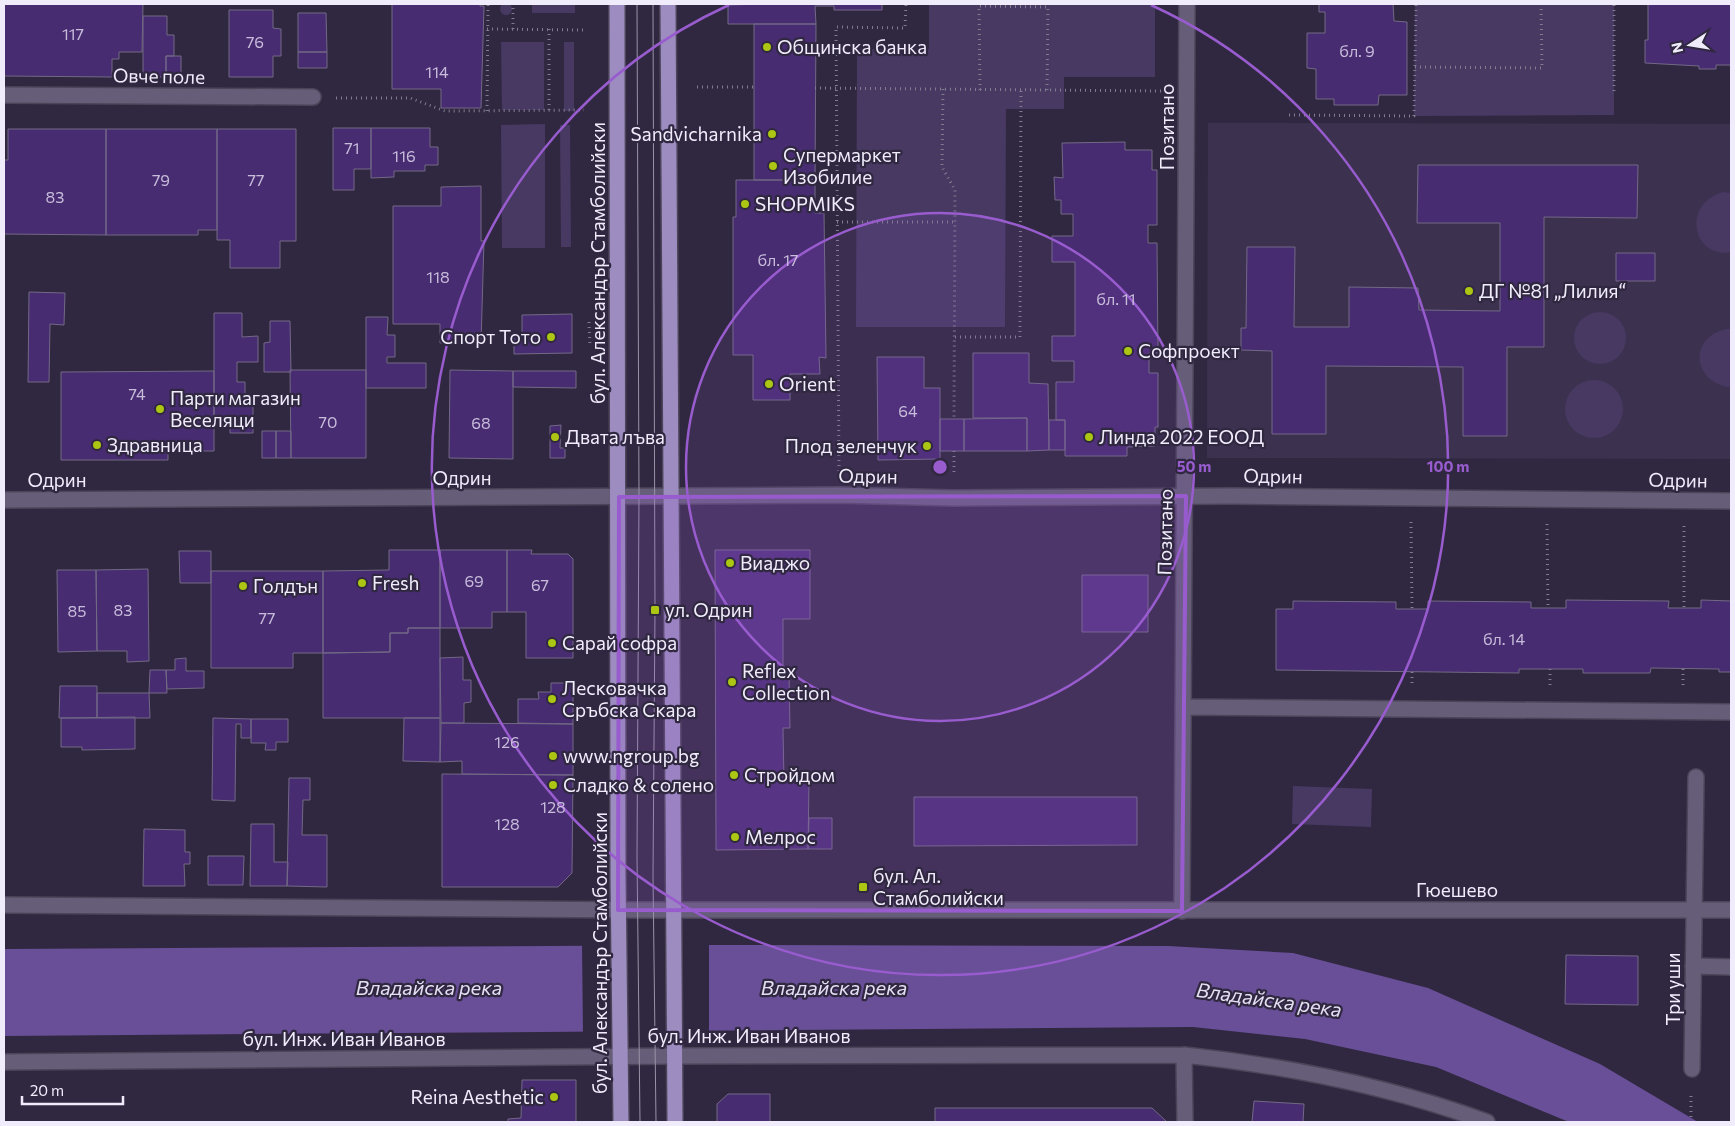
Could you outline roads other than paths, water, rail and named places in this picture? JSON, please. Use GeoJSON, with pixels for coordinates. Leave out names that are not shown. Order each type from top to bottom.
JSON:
{"type":"FeatureCollection","features":[{"type":"Feature","properties":{"kind":"main road","name":"бул. Александър Стамболийски"},"geometry":{"type":"LineString","coordinates":[[618,4],[618,910],[621,1122]]}},
{"type":"Feature","properties":{"kind":"main road"},"geometry":{"type":"LineString","coordinates":[[668,4],[672,917],[675,1122]]}},
{"type":"Feature","properties":{"kind":"street","name":"Позитано"},"geometry":{"type":"LineString","coordinates":[[1182,911],[1186,496],[1187,4]]}},
{"type":"Feature","properties":{"kind":"street","name":"Овче поле"},"geometry":{"type":"LineString","coordinates":[[4,95],[313,97]]}},
{"type":"Feature","properties":{"kind":"street","name":"Одрин"},"geometry":{"type":"LineString","coordinates":[[4,500],[839,495],[954,498],[1186,496],[1731,501]]}},
{"type":"Feature","properties":{"kind":"street"},"geometry":{"type":"LineString","coordinates":[[1184,706],[1731,712]]}},
{"type":"Feature","properties":{"kind":"street","name":"Три уши"},"geometry":{"type":"LineString","coordinates":[[1692,1069],[1696,777]]}},
{"type":"Feature","properties":{"kind":"street"},"geometry":{"type":"LineString","coordinates":[[4,905],[618,910],[672,917],[1182,911]]}},
{"type":"Feature","properties":{"kind":"street","name":"Гюешево"},"geometry":{"type":"LineString","coordinates":[[1182,911],[1731,910]]}},
{"type":"Feature","properties":{"kind":"street"},"geometry":{"type":"LineString","coordinates":[[1693,966],[1731,967]]}},
{"type":"Feature","properties":{"kind":"street","name":"бул. Инж. Иван Иванов"},"geometry":{"type":"LineString","coordinates":[[4,1062],[620,1052],[1184,1055],[1248,1062],[1313,1073],[1387,1089],[1487,1122]]}},
{"type":"Feature","properties":{"kind":"street"},"geometry":{"type":"LineString","coordinates":[[1184,1055],[1185,1122]]}},
{"type":"Feature","properties":{"kind":"water","name":"Владайска река"},"geometry":{"type":"Polygon","coordinates":[[[709,945],[1168,946],[1293,953],[1428,988],[1600,1064],[1698,1122],[1569,1122],[1436,1067],[1305,1039],[1193,1027],[4,1036],[4,949],[709,945]]]}},
{"type":"Feature","properties":{"kind":"tram line"},"geometry":{"type":"LineString","coordinates":[[637,4],[639,496],[637,856],[640,1122]]}},
{"type":"Feature","properties":{"kind":"tram line"},"geometry":{"type":"LineString","coordinates":[[653,4],[655,610],[653,876],[656,1122]]}},
{"type":"Feature","properties":{"kind":"place","name":"Общинска банка"},"geometry":{"type":"Point","coordinates":[767,47]}},
{"type":"Feature","properties":{"kind":"place","name":"Sandvicharnika"},"geometry":{"type":"Point","coordinates":[772,134]}},
{"type":"Feature","properties":{"kind":"place","name":"Супермаркет Изобилие"},"geometry":{"type":"Point","coordinates":[773,166]}},
{"type":"Feature","properties":{"kind":"place","name":"SHOPMIKS"},"geometry":{"type":"Point","coordinates":[745,204]}},
{"type":"Feature","properties":{"kind":"place","name":"ДГ №81 „Лилия“"},"geometry":{"type":"Point","coordinates":[1469,291]}},
{"type":"Feature","properties":{"kind":"place","name":"Спорт Тото"},"geometry":{"type":"Point","coordinates":[551,337]}},
{"type":"Feature","properties":{"kind":"place","name":"Софпроект"},"geometry":{"type":"Point","coordinates":[1128,351]}},
{"type":"Feature","properties":{"kind":"place","name":"Orient"},"geometry":{"type":"Point","coordinates":[769,384]}},
{"type":"Feature","properties":{"kind":"place","name":"Парти магазин Веселяци"},"geometry":{"type":"Point","coordinates":[160,409]}},
{"type":"Feature","properties":{"kind":"place","name":"Двата лъва"},"geometry":{"type":"Point","coordinates":[555,437]}},
{"type":"Feature","properties":{"kind":"place","name":"Линда 2022 ЕООД"},"geometry":{"type":"Point","coordinates":[1089,437]}},
{"type":"Feature","properties":{"kind":"place","name":"Здравница"},"geometry":{"type":"Point","coordinates":[97,445]}},
{"type":"Feature","properties":{"kind":"place","name":"Плод зеленчук"},"geometry":{"type":"Point","coordinates":[927,446]}},
{"type":"Feature","properties":{"kind":"place","name":"Виаджо"},"geometry":{"type":"Point","coordinates":[730,563]}},
{"type":"Feature","properties":{"kind":"place","name":"Fresh"},"geometry":{"type":"Point","coordinates":[362,583]}},
{"type":"Feature","properties":{"kind":"place","name":"Голдън"},"geometry":{"type":"Point","coordinates":[243,586]}},
{"type":"Feature","properties":{"kind":"place","name":"ул. Одрин"},"geometry":{"type":"Point","coordinates":[655,610]}},
{"type":"Feature","properties":{"kind":"place","name":"Сарай софра"},"geometry":{"type":"Point","coordinates":[552,643]}},
{"type":"Feature","properties":{"kind":"place","name":"Reflex Collection"},"geometry":{"type":"Point","coordinates":[732,682]}},
{"type":"Feature","properties":{"kind":"place","name":"Лесковачка Сръбска Скара"},"geometry":{"type":"Point","coordinates":[552,699]}},
{"type":"Feature","properties":{"kind":"place","name":"www.ngroup.bg"},"geometry":{"type":"Point","coordinates":[553,756]}},
{"type":"Feature","properties":{"kind":"place","name":"Стройдом"},"geometry":{"type":"Point","coordinates":[734,775]}},
{"type":"Feature","properties":{"kind":"place","name":"Сладко & солено"},"geometry":{"type":"Point","coordinates":[553,785]}},
{"type":"Feature","properties":{"kind":"place","name":"Мелрос"},"geometry":{"type":"Point","coordinates":[735,837]}},
{"type":"Feature","properties":{"kind":"place","name":"бул. Ал. Стамболийски"},"geometry":{"type":"Point","coordinates":[863,887]}},
{"type":"Feature","properties":{"kind":"place","name":"Reina Aesthetic"},"geometry":{"type":"Point","coordinates":[554,1097]}}]}
